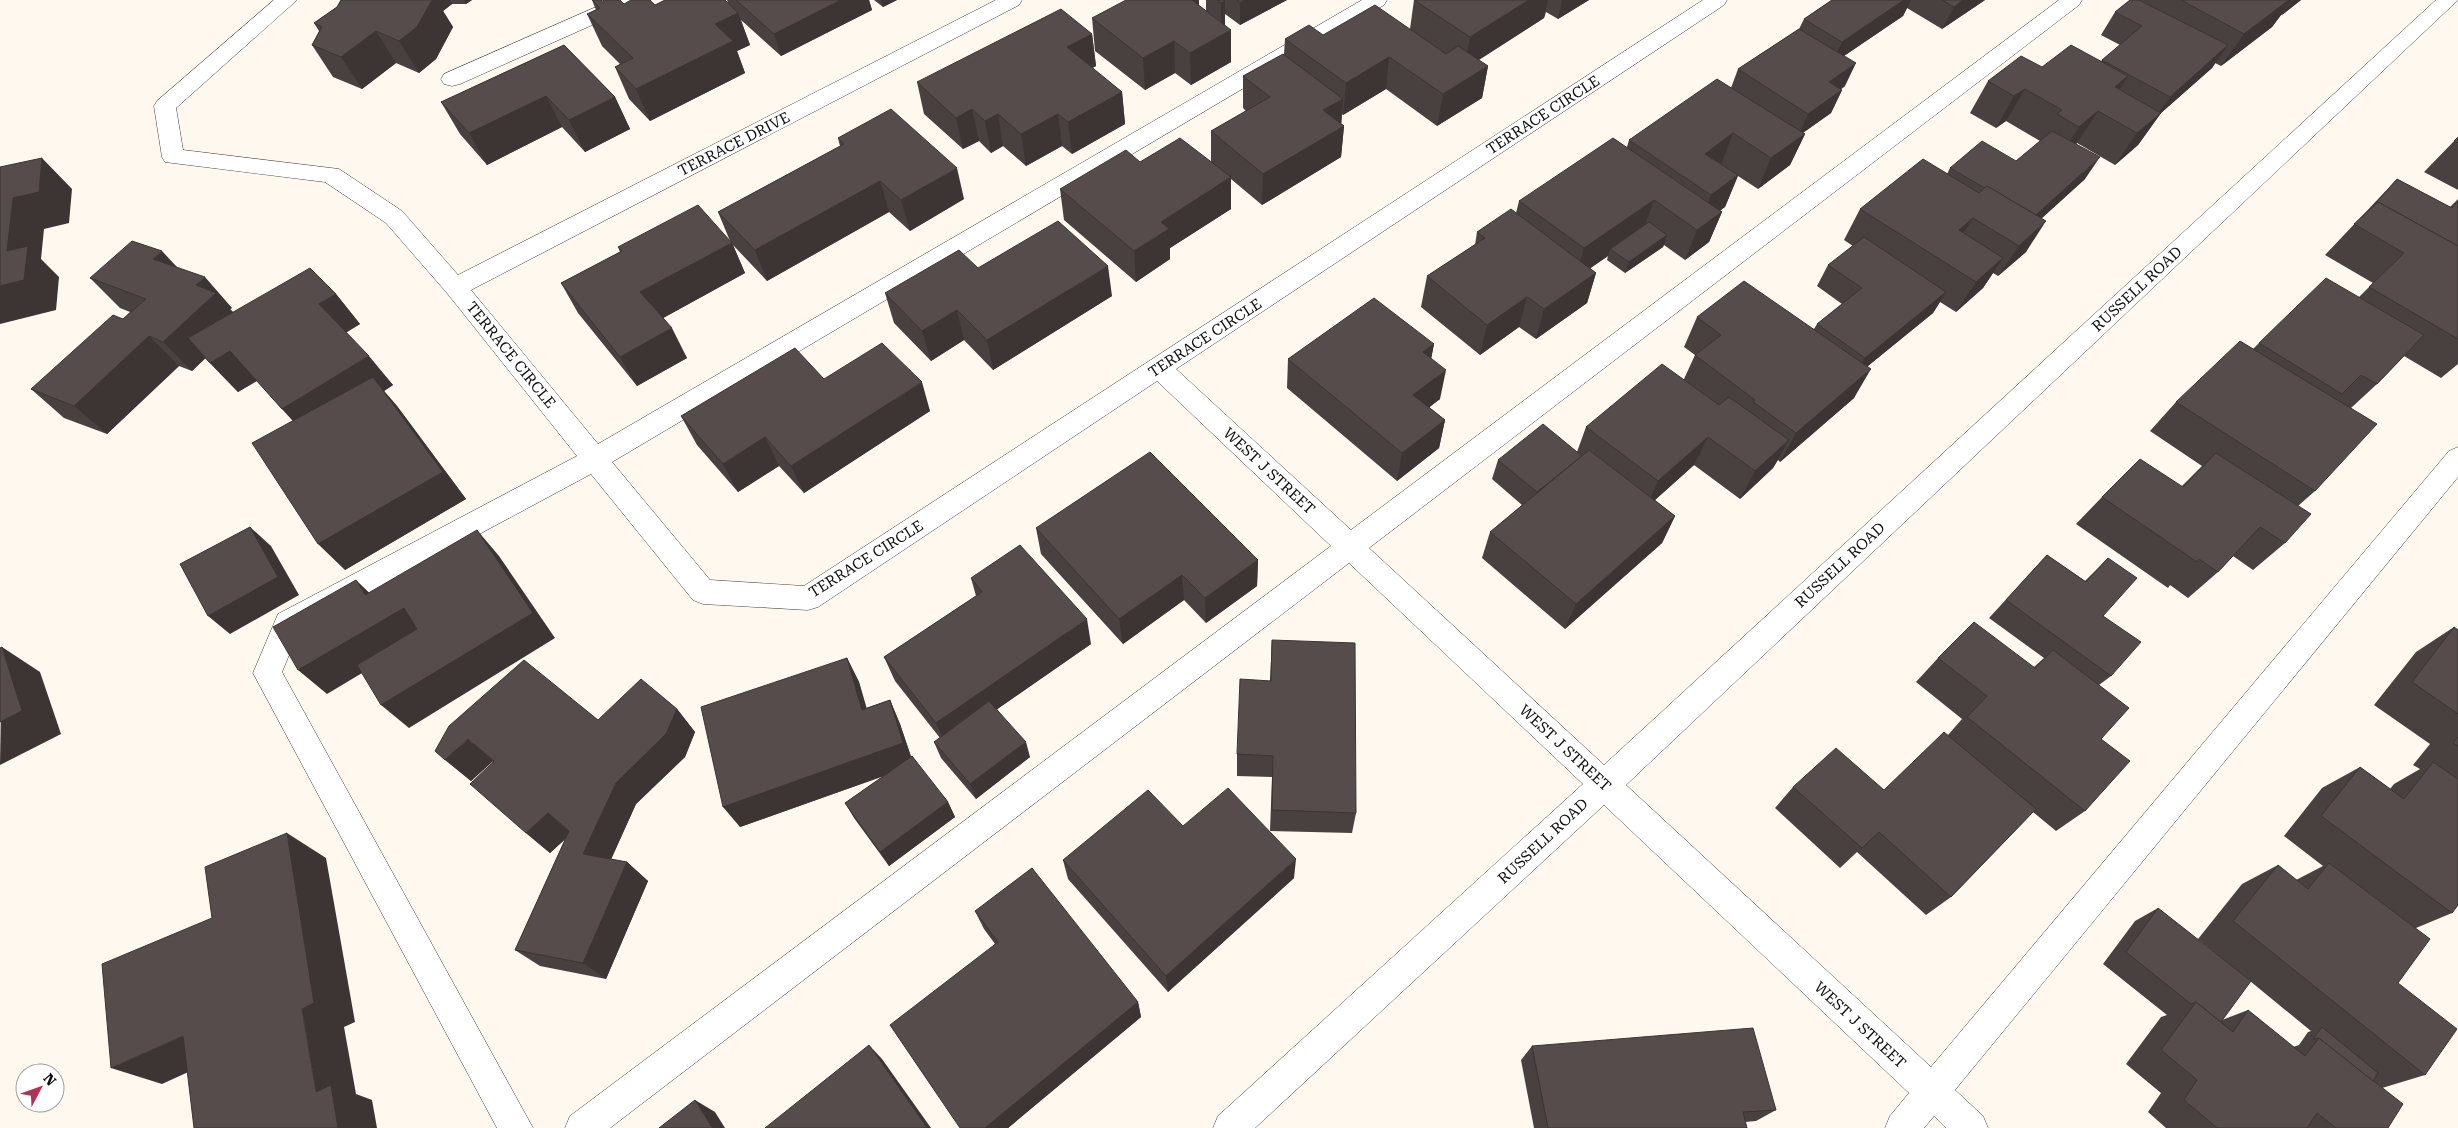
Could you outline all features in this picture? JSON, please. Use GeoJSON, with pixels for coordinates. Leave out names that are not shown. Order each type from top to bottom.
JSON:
{"type":"FeatureCollection","features":[{"type":"Feature","properties":{"kind":"street","name":"TERRACE CIRCLE"},"geometry":{"type":"LineString","coordinates":[[286,0],[165,106],[173,157],[331,175],[394,217],[455,287],[703,592],[808,598],[1717,0]]}},
{"type":"Feature","properties":{"kind":"street"},"geometry":{"type":"LineString","coordinates":[[452,79],[630,0]]}},
{"type":"Feature","properties":{"kind":"street","name":"TERRACE DRIVE"},"geometry":{"type":"LineString","coordinates":[[455,287],[1012,0]]}},
{"type":"Feature","properties":{"kind":"street"},"geometry":{"type":"LineString","coordinates":[[516,1128],[267,673],[288,623],[594,459],[1377,0]]}},
{"type":"Feature","properties":{"kind":"street"},"geometry":{"type":"LineString","coordinates":[[582,1128],[2072,0]]}},
{"type":"Feature","properties":{"kind":"street","name":"RUSSELL ROAD"},"geometry":{"type":"LineString","coordinates":[[1230,1128],[1604,785],[2448,0]]}},
{"type":"Feature","properties":{"kind":"street","name":"WEST J STREET"},"geometry":{"type":"LineString","coordinates":[[1158,368],[1351,546],[1971,1128]]}},
{"type":"Feature","properties":{"kind":"street"},"geometry":{"type":"LineString","coordinates":[[1902,1128],[2458,458]]}},
{"type":"Feature","properties":{"kind":"building"},"geometry":{"type":"Polygon","coordinates":[[[341,0],[432,0],[417,27],[399,41],[376,31],[341,57],[312,45],[322,27],[314,23],[337,7],[341,0]]]}},
{"type":"Feature","properties":{"kind":"building"},"geometry":{"type":"Polygon","coordinates":[[[592,0],[620,0],[624,4],[631,0],[650,0],[655,5],[665,0],[725,0],[738,13],[715,24],[733,41],[636,89],[615,67],[633,58],[587,14],[600,8],[592,0]]]}},
{"type":"Feature","properties":{"kind":"building"},"geometry":{"type":"Polygon","coordinates":[[[736,0],[841,0],[774,34],[736,0]]]}},
{"type":"Feature","properties":{"kind":"building"},"geometry":{"type":"Polygon","coordinates":[[[1126,0],[1192,0],[1231,30],[1190,53],[1174,41],[1143,58],[1092,18],[1126,0]]]}},
{"type":"Feature","properties":{"kind":"building"},"geometry":{"type":"Polygon","coordinates":[[[1414,0],[1529,0],[1470,37],[1414,0]]]}},
{"type":"Feature","properties":{"kind":"building"},"geometry":{"type":"Polygon","coordinates":[[[1832,0],[1904,0],[1842,42],[1804,19],[1832,0]]]}},
{"type":"Feature","properties":{"kind":"building"},"geometry":{"type":"Polygon","coordinates":[[[1942,0],[1963,0],[1954,7],[1942,0]]]}},
{"type":"Feature","properties":{"kind":"building"},"geometry":{"type":"Polygon","coordinates":[[[2130,0],[2139,0],[2228,45],[2170,97],[2102,60],[2142,26],[2115,12],[2130,0]]]}},
{"type":"Feature","properties":{"kind":"building"},"geometry":{"type":"Polygon","coordinates":[[[2181,0],[2289,0],[2244,34],[2181,0]]]}},
{"type":"Feature","properties":{"kind":"building"},"geometry":{"type":"Polygon","coordinates":[[[1375,5],[1446,54],[1458,46],[1488,66],[1443,94],[1389,57],[1346,83],[1285,39],[1309,25],[1323,35],[1375,5]]]}},
{"type":"Feature","properties":{"kind":"building"},"geometry":{"type":"Polygon","coordinates":[[[1061,9],[1092,34],[1067,47],[1122,92],[1068,122],[1058,114],[1021,134],[998,114],[985,121],[972,109],[956,118],[917,82],[1061,9]]]}},
{"type":"Feature","properties":{"kind":"building"},"geometry":{"type":"Polygon","coordinates":[[[1799,29],[1856,63],[1829,82],[1842,90],[1808,114],[1738,69],[1799,29]]]}},
{"type":"Feature","properties":{"kind":"building"},"geometry":{"type":"Polygon","coordinates":[[[564,45],[615,97],[569,120],[546,96],[469,133],[441,102],[564,45]]]}},
{"type":"Feature","properties":{"kind":"building"},"geometry":{"type":"Polygon","coordinates":[[[2071,45],[2128,76],[2115,87],[2161,113],[2137,133],[2098,111],[2079,127],[2057,114],[2062,110],[2025,89],[2014,96],[1988,81],[2021,56],[2042,67],[2071,45]]]}},
{"type":"Feature","properties":{"kind":"building"},"geometry":{"type":"Polygon","coordinates":[[[1283,54],[1343,99],[1323,110],[1344,126],[1263,174],[1211,131],[1270,97],[1243,76],[1283,54]]]}},
{"type":"Feature","properties":{"kind":"building"},"geometry":{"type":"Polygon","coordinates":[[[1717,79],[1805,134],[1771,158],[1733,133],[1705,154],[1738,175],[1711,195],[1629,140],[1717,79]]]}},
{"type":"Feature","properties":{"kind":"building"},"geometry":{"type":"Polygon","coordinates":[[[891,109],[957,168],[901,200],[880,181],[755,250],[718,212],[844,144],[838,138],[891,109]]]}},
{"type":"Feature","properties":{"kind":"building"},"geometry":{"type":"Polygon","coordinates":[[[2052,131],[2100,157],[2036,215],[1987,186],[1985,188],[1950,168],[1982,141],[2016,161],[2052,131]]]}},
{"type":"Feature","properties":{"kind":"building"},"geometry":{"type":"Polygon","coordinates":[[[1180,138],[1231,177],[1161,222],[1169,229],[1134,251],[1060,189],[1126,150],[1140,162],[1180,138]]]}},
{"type":"Feature","properties":{"kind":"building"},"geometry":{"type":"Polygon","coordinates":[[[1613,138],[1722,212],[1697,230],[1654,200],[1584,248],[1519,201],[1613,138]]]}},
{"type":"Feature","properties":{"kind":"building"},"geometry":{"type":"Polygon","coordinates":[[[42,158],[39,192],[13,198],[7,251],[28,246],[24,280],[0,286],[0,167],[42,158]]]}},
{"type":"Feature","properties":{"kind":"building"},"geometry":{"type":"Polygon","coordinates":[[[1923,159],[1979,193],[1987,186],[2046,221],[2019,246],[1973,218],[1959,230],[2003,258],[1976,282],[1860,209],[1923,159]]]}},
{"type":"Feature","properties":{"kind":"building"},"geometry":{"type":"Polygon","coordinates":[[[2397,179],[2452,208],[2458,201],[2458,246],[2378,202],[2375,204],[2397,179]]]}},
{"type":"Feature","properties":{"kind":"building"},"geometry":{"type":"Polygon","coordinates":[[[2378,202],[2458,246],[2458,339],[2369,287],[2404,253],[2354,224],[2378,202]]]}},
{"type":"Feature","properties":{"kind":"building"},"geometry":{"type":"Polygon","coordinates":[[[698,205],[732,243],[640,292],[672,328],[620,357],[561,283],[622,251],[618,247],[698,205]]]}},
{"type":"Feature","properties":{"kind":"building"},"geometry":{"type":"Polygon","coordinates":[[[1511,209],[1596,273],[1544,309],[1527,297],[1487,325],[1427,276],[1485,238],[1477,232],[1511,209]]]}},
{"type":"Feature","properties":{"kind":"building"},"geometry":{"type":"Polygon","coordinates":[[[1058,221],[1108,266],[987,340],[957,310],[922,331],[885,293],[959,250],[978,268],[1058,221]]]}},
{"type":"Feature","properties":{"kind":"building"},"geometry":{"type":"Polygon","coordinates":[[[1649,222],[1667,235],[1629,262],[1610,249],[1649,222]]]}},
{"type":"Feature","properties":{"kind":"building"},"geometry":{"type":"Polygon","coordinates":[[[1864,237],[1946,292],[1865,358],[1817,324],[1862,288],[1828,265],[1864,237]]]}},
{"type":"Feature","properties":{"kind":"building"},"geometry":{"type":"Polygon","coordinates":[[[132,241],[162,251],[153,259],[205,277],[196,285],[216,293],[163,342],[149,336],[74,406],[31,389],[113,315],[123,319],[146,299],[90,278],[132,241]]]}},
{"type":"Feature","properties":{"kind":"building"},"geometry":{"type":"Polygon","coordinates":[[[310,268],[336,294],[319,304],[369,356],[282,409],[230,351],[210,363],[188,338],[310,268]]]}},
{"type":"Feature","properties":{"kind":"building"},"geometry":{"type":"Polygon","coordinates":[[[2326,278],[2424,335],[2377,384],[2361,375],[2342,394],[2259,343],[2326,278]]]}},
{"type":"Feature","properties":{"kind":"building"},"geometry":{"type":"Polygon","coordinates":[[[1744,281],[1871,369],[1796,433],[1753,402],[1755,400],[1695,355],[1721,335],[1697,317],[1744,281]]]}},
{"type":"Feature","properties":{"kind":"building"},"geometry":{"type":"Polygon","coordinates":[[[1374,298],[1434,344],[1423,352],[1446,370],[1413,395],[1445,420],[1402,453],[1288,359],[1374,298]]]}},
{"type":"Feature","properties":{"kind":"building"},"geometry":{"type":"Polygon","coordinates":[[[2240,341],[2377,424],[2315,491],[2176,402],[2240,341]]]}},
{"type":"Feature","properties":{"kind":"building"},"geometry":{"type":"Polygon","coordinates":[[[882,343],[922,382],[791,466],[765,437],[723,464],[681,416],[795,348],[824,379],[882,343]]]}},
{"type":"Feature","properties":{"kind":"building"},"geometry":{"type":"Polygon","coordinates":[[[1662,364],[1719,405],[1729,397],[1789,440],[1755,471],[1708,437],[1658,481],[1586,427],[1662,364]]]}},
{"type":"Feature","properties":{"kind":"building"},"geometry":{"type":"Polygon","coordinates":[[[373,377],[443,472],[318,544],[252,443],[373,377]]]}},
{"type":"Feature","properties":{"kind":"building"},"geometry":{"type":"Polygon","coordinates":[[[1543,424],[1582,456],[1537,492],[1498,460],[1543,424]]]}},
{"type":"Feature","properties":{"kind":"building"},"geometry":{"type":"Polygon","coordinates":[[[1589,450],[1675,516],[1576,604],[1490,532],[1589,450]]]}},
{"type":"Feature","properties":{"kind":"building"},"geometry":{"type":"Polygon","coordinates":[[[1150,452],[1258,560],[1205,598],[1182,575],[1119,619],[1036,528],[1150,452]]]}},
{"type":"Feature","properties":{"kind":"building"},"geometry":{"type":"Polygon","coordinates":[[[2216,453],[2311,514],[2285,543],[2260,527],[2218,572],[2199,559],[2197,562],[2102,497],[2140,459],[2183,487],[2216,453]]]}},
{"type":"Feature","properties":{"kind":"building"},"geometry":{"type":"Polygon","coordinates":[[[250,527],[278,577],[208,616],[180,564],[250,527]]]}},
{"type":"Feature","properties":{"kind":"building"},"geometry":{"type":"Polygon","coordinates":[[[477,530],[533,613],[381,705],[357,665],[417,629],[404,608],[298,670],[273,627],[356,580],[365,595],[477,530]]]}},
{"type":"Feature","properties":{"kind":"building"},"geometry":{"type":"Polygon","coordinates":[[[1020,545],[1087,619],[936,723],[884,657],[982,592],[971,578],[1020,545]]]}},
{"type":"Feature","properties":{"kind":"building"},"geometry":{"type":"Polygon","coordinates":[[[2047,555],[2086,582],[2108,558],[2137,578],[2103,616],[2141,642],[2111,676],[2006,600],[2047,555]]]}},
{"type":"Feature","properties":{"kind":"building"},"geometry":{"type":"Polygon","coordinates":[[[1974,622],[2035,668],[2053,650],[2129,708],[2101,739],[2130,761],[2085,811],[1967,717],[1987,696],[1938,658],[1974,622]]]}},
{"type":"Feature","properties":{"kind":"building"},"geometry":{"type":"Polygon","coordinates":[[[2454,627],[2458,630],[2458,714],[2412,682],[2454,627]]]}},
{"type":"Feature","properties":{"kind":"building"},"geometry":{"type":"Polygon","coordinates":[[[1272,640],[1355,643],[1356,813],[1272,810],[1273,756],[1237,754],[1240,679],[1271,681],[1272,640]]]}},
{"type":"Feature","properties":{"kind":"building"},"geometry":{"type":"Polygon","coordinates":[[[2,647],[22,711],[0,722],[0,648],[2,647]]]}},
{"type":"Feature","properties":{"kind":"building"},"geometry":{"type":"Polygon","coordinates":[[[847,658],[862,710],[890,700],[903,743],[723,807],[701,707],[847,658]]]}},
{"type":"Feature","properties":{"kind":"building"},"geometry":{"type":"Polygon","coordinates":[[[524,660],[598,720],[641,679],[677,709],[666,734],[616,783],[583,854],[627,862],[583,963],[515,950],[569,831],[548,813],[526,833],[470,784],[494,761],[468,739],[445,760],[435,751],[449,726],[524,660]]]}},
{"type":"Feature","properties":{"kind":"building"},"geometry":{"type":"Polygon","coordinates":[[[989,701],[1026,742],[970,784],[934,742],[989,701]]]}},
{"type":"Feature","properties":{"kind":"building"},"geometry":{"type":"Polygon","coordinates":[[[1944,732],[2036,809],[1951,897],[1879,832],[1862,848],[1793,787],[1836,748],[1884,790],[1944,732]]]}},
{"type":"Feature","properties":{"kind":"building"},"geometry":{"type":"Polygon","coordinates":[[[2458,737],[2458,746],[2453,743],[2458,737]]]}},
{"type":"Feature","properties":{"kind":"building"},"geometry":{"type":"Polygon","coordinates":[[[912,756],[948,802],[880,852],[845,803],[912,756]]]}},
{"type":"Feature","properties":{"kind":"building"},"geometry":{"type":"Polygon","coordinates":[[[2433,762],[2458,779],[2458,905],[2452,913],[2321,816],[2360,767],[2404,799],[2433,762]]]}},
{"type":"Feature","properties":{"kind":"building"},"geometry":{"type":"Polygon","coordinates":[[[1228,788],[1296,859],[1166,976],[1063,860],[1148,790],[1183,826],[1228,788]]]}},
{"type":"Feature","properties":{"kind":"building"},"geometry":{"type":"Polygon","coordinates":[[[287,833],[314,1003],[302,1009],[316,1092],[331,1085],[338,1128],[194,1128],[183,1036],[111,1068],[102,964],[212,918],[205,867],[287,833]]]}},
{"type":"Feature","properties":{"kind":"building"},"geometry":{"type":"Polygon","coordinates":[[[2329,863],[2430,939],[2398,983],[2457,1029],[2425,1075],[2233,921],[2278,865],[2308,889],[2329,863]]]}},
{"type":"Feature","properties":{"kind":"building"},"geometry":{"type":"Polygon","coordinates":[[[1032,868],[1138,1002],[985,1128],[960,1128],[890,1025],[998,942],[975,911],[1032,868]]]}},
{"type":"Feature","properties":{"kind":"building"},"geometry":{"type":"Polygon","coordinates":[[[2158,908],[2251,981],[2221,1022],[2196,1002],[2191,1004],[2126,952],[2158,908]]]}},
{"type":"Feature","properties":{"kind":"building"},"geometry":{"type":"Polygon","coordinates":[[[2196,1002],[2233,1032],[2248,1010],[2305,1056],[2319,1038],[2403,1104],[2388,1128],[2336,1128],[2317,1113],[2307,1128],[2217,1128],[2184,1100],[2197,1080],[2161,1050],[2196,1002]]]}},
{"type":"Feature","properties":{"kind":"building"},"geometry":{"type":"Polygon","coordinates":[[[2322,1027],[2378,1073],[2373,1081],[2319,1038],[2313,1039],[2322,1027]]]}},
{"type":"Feature","properties":{"kind":"building"},"geometry":{"type":"Polygon","coordinates":[[[1753,1028],[1776,1110],[1743,1112],[1747,1128],[1548,1128],[1532,1046],[1753,1028]]]}},
{"type":"Feature","properties":{"kind":"building"},"geometry":{"type":"Polygon","coordinates":[[[869,1045],[927,1128],[765,1128],[869,1045]]]}},
{"type":"Feature","properties":{"kind":"building"},"geometry":{"type":"Polygon","coordinates":[[[695,1100],[712,1128],[659,1128],[695,1100]]]}}]}
